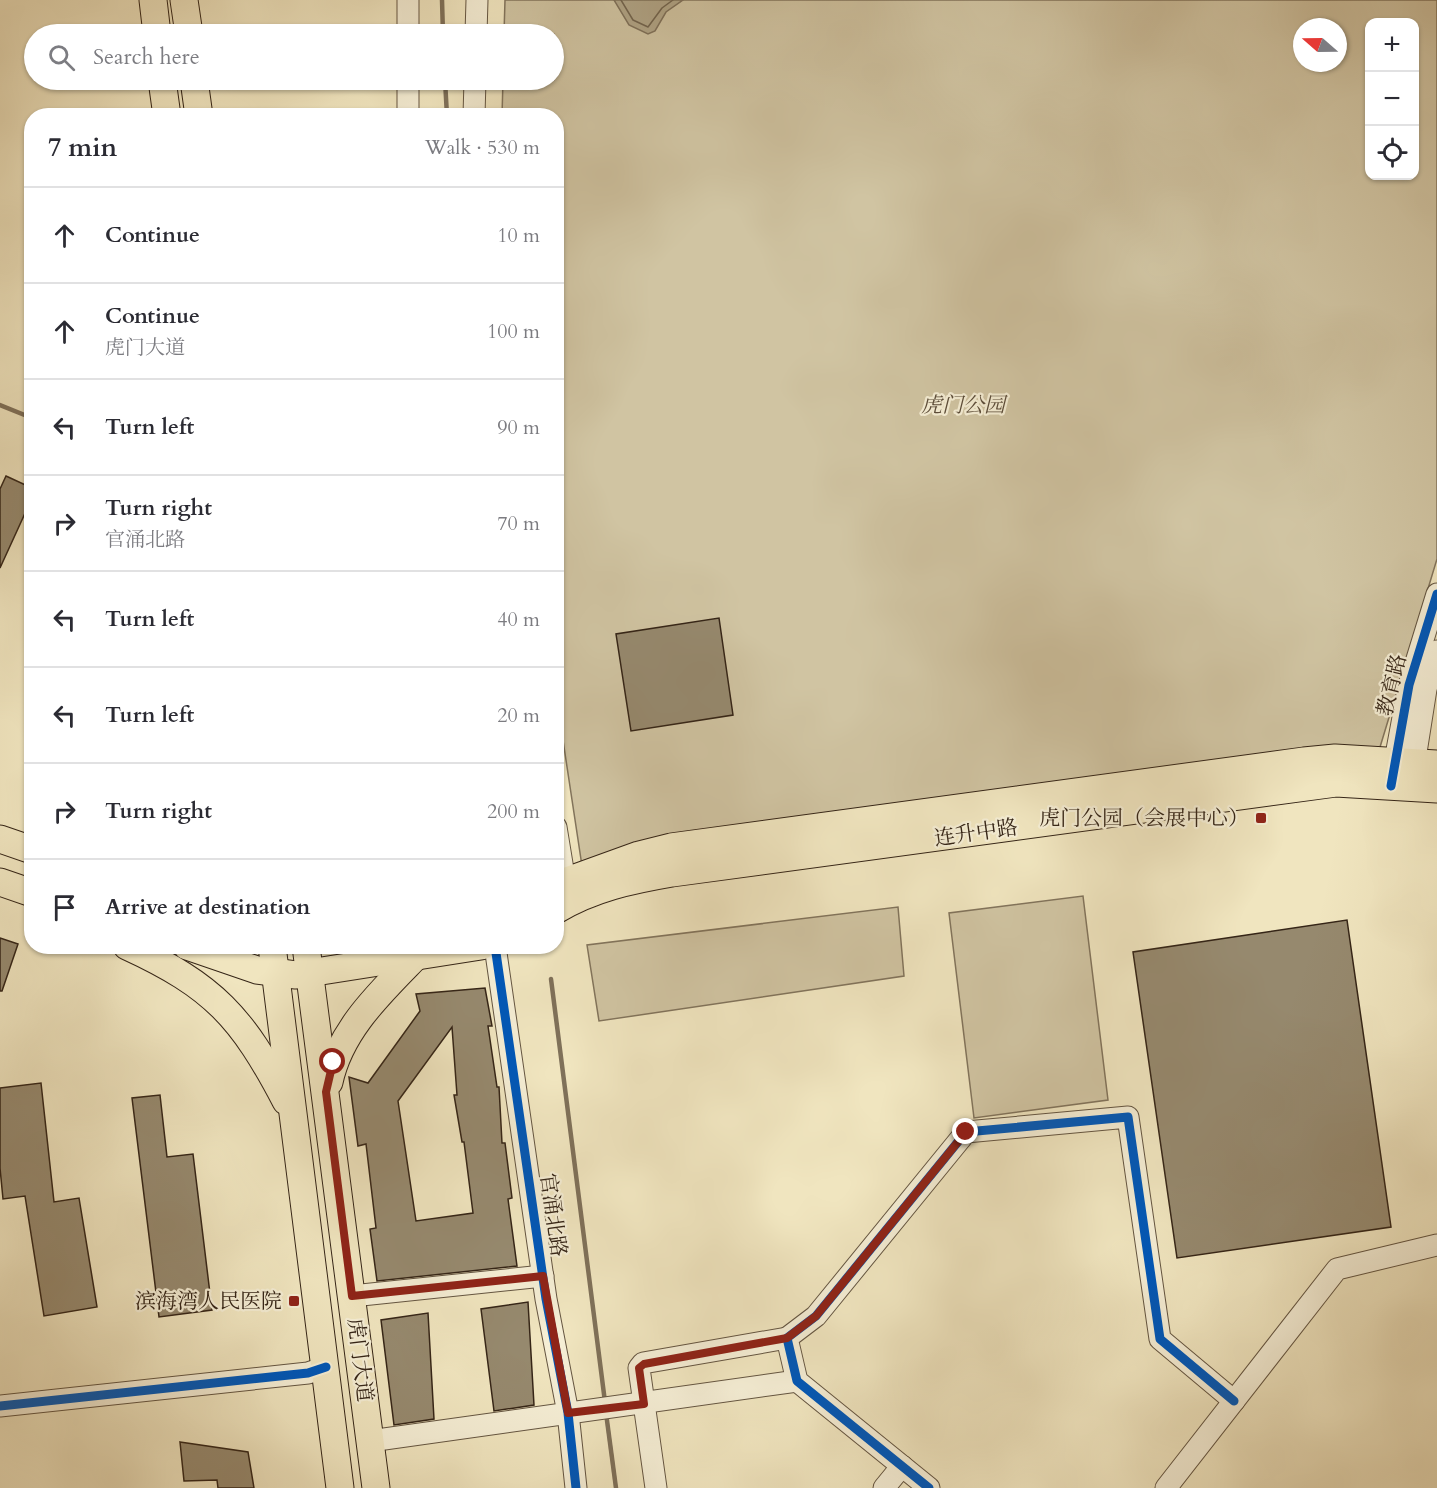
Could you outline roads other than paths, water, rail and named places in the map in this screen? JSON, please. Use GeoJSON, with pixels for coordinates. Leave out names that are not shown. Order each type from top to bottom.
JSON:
{"type":"FeatureCollection","features":[{"type":"Feature","properties":{"kind":"main road"},"geometry":{"type":"LineString","coordinates":[[153,0],[156,24]]}},
{"type":"Feature","properties":{"kind":"main road"},"geometry":{"type":"LineString","coordinates":[[184,0],[188,24]]}},
{"type":"Feature","properties":{"kind":"main road"},"geometry":{"type":"LineString","coordinates":[[163,90],[166,108]]}},
{"type":"Feature","properties":{"kind":"main road"},"geometry":{"type":"LineString","coordinates":[[195,90],[198,108]]}},
{"type":"Feature","properties":{"kind":"main road","name":"连升中路"},"geometry":{"type":"LineString","coordinates":[[564,882],[639,855],[671,847],[1304,761],[1335,758],[1414,775]]}},
{"type":"Feature","properties":{"kind":"main road","name":"连升中路"},"geometry":{"type":"LineString","coordinates":[[564,906],[593,891],[616,883],[672,873],[1336,783],[1414,775]]}},
{"type":"Feature","properties":{"kind":"main road"},"geometry":{"type":"LineString","coordinates":[[0,839],[24,847]]}},
{"type":"Feature","properties":{"kind":"main road"},"geometry":{"type":"LineString","coordinates":[[0,882],[24,890]]}},
{"type":"Feature","properties":{"kind":"main road"},"geometry":{"type":"LineString","coordinates":[[144,954],[203,987],[226,1009],[248,1035],[295,1118]]}},
{"type":"Feature","properties":{"kind":"main road"},"geometry":{"type":"LineString","coordinates":[[210,954],[257,970],[275,973],[310,973],[429,954]]}},
{"type":"Feature","properties":{"kind":"main road","name":"虎门大道"},"geometry":{"type":"LineString","coordinates":[[273,954],[340,1488]]}},
{"type":"Feature","properties":{"kind":"main road","name":"虎门大道"},"geometry":{"type":"LineString","coordinates":[[307,954],[376,1488]]}},
{"type":"Feature","properties":{"kind":"main road"},"geometry":{"type":"LineString","coordinates":[[326,1092],[333,1062],[351,1029],[384,989],[416,956]]}},
{"type":"Feature","properties":{"kind":"street"},"geometry":{"type":"LineString","coordinates":[[408,0],[408,24]]}},
{"type":"Feature","properties":{"kind":"street"},"geometry":{"type":"LineString","coordinates":[[476,24],[477,0]]}},
{"type":"Feature","properties":{"kind":"street"},"geometry":{"type":"LineString","coordinates":[[408,90],[408,108]]}},
{"type":"Feature","properties":{"kind":"street"},"geometry":{"type":"LineString","coordinates":[[474,108],[475,90]]}},
{"type":"Feature","properties":{"kind":"street","name":"教育路"},"geometry":{"type":"LineString","coordinates":[[1414,775],[1409,685],[1437,594]]}},
{"type":"Feature","properties":{"kind":"street","name":"教育路"},"geometry":{"type":"LineString","coordinates":[[1414,775],[1426,689],[1437,651]]}},
{"type":"Feature","properties":{"kind":"street","name":"官涌北路"},"geometry":{"type":"LineString","coordinates":[[496,954],[543,1276],[575,1412],[576,1488]]}},
{"type":"Feature","properties":{"kind":"street"},"geometry":{"type":"LineString","coordinates":[[656,1488],[635,1405],[639,1368],[644,1364],[787,1338],[816,1316],[966,1132],[1128,1117],[1160,1339],[1234,1401]]}},
{"type":"Feature","properties":{"kind":"street"},"geometry":{"type":"LineString","coordinates":[[1166,1488],[1336,1269],[1437,1245]]}},
{"type":"Feature","properties":{"kind":"street"},"geometry":{"type":"LineString","coordinates":[[352,1296],[543,1276]]}},
{"type":"Feature","properties":{"kind":"street"},"geometry":{"type":"LineString","coordinates":[[787,1338],[797,1381],[929,1488]]}},
{"type":"Feature","properties":{"kind":"street"},"geometry":{"type":"LineString","coordinates":[[0,1406],[308,1373],[326,1367]]}},
{"type":"Feature","properties":{"kind":"street"},"geometry":{"type":"LineString","coordinates":[[370,1441],[797,1381]]}},
{"type":"Feature","properties":{"kind":"street"},"geometry":{"type":"LineString","coordinates":[[884,1488],[902,1466]]}},
{"type":"Feature","properties":{"kind":"water"},"geometry":{"type":"Polygon","coordinates":[[[614,0],[683,0],[666,12],[655,31],[648,34],[629,25],[614,0]]]}},
{"type":"Feature","properties":{"kind":"waterway"},"geometry":{"type":"LineString","coordinates":[[442,0],[443,24]]}},
{"type":"Feature","properties":{"kind":"waterway"},"geometry":{"type":"LineString","coordinates":[[446,90],[447,108]]}},
{"type":"Feature","properties":{"kind":"waterway"},"geometry":{"type":"LineString","coordinates":[[0,405],[24,415]]}},
{"type":"Feature","properties":{"kind":"waterway"},"geometry":{"type":"LineString","coordinates":[[551,979],[605,1402]]}},
{"type":"Feature","properties":{"kind":"waterway"},"geometry":{"type":"LineString","coordinates":[[606,1413],[616,1488]]}},
{"type":"Feature","properties":{"kind":"place","name":"虎门公园（会展中心）"},"geometry":{"type":"Point","coordinates":[1261,818]}},
{"type":"Feature","properties":{"kind":"place","name":"滨海湾人民医院"},"geometry":{"type":"Point","coordinates":[294,1301]}},
{"type":"Feature","properties":{"kind":"park label","name":"虎门公园"},"geometry":{"type":"Point","coordinates":[963,405]}}]}
